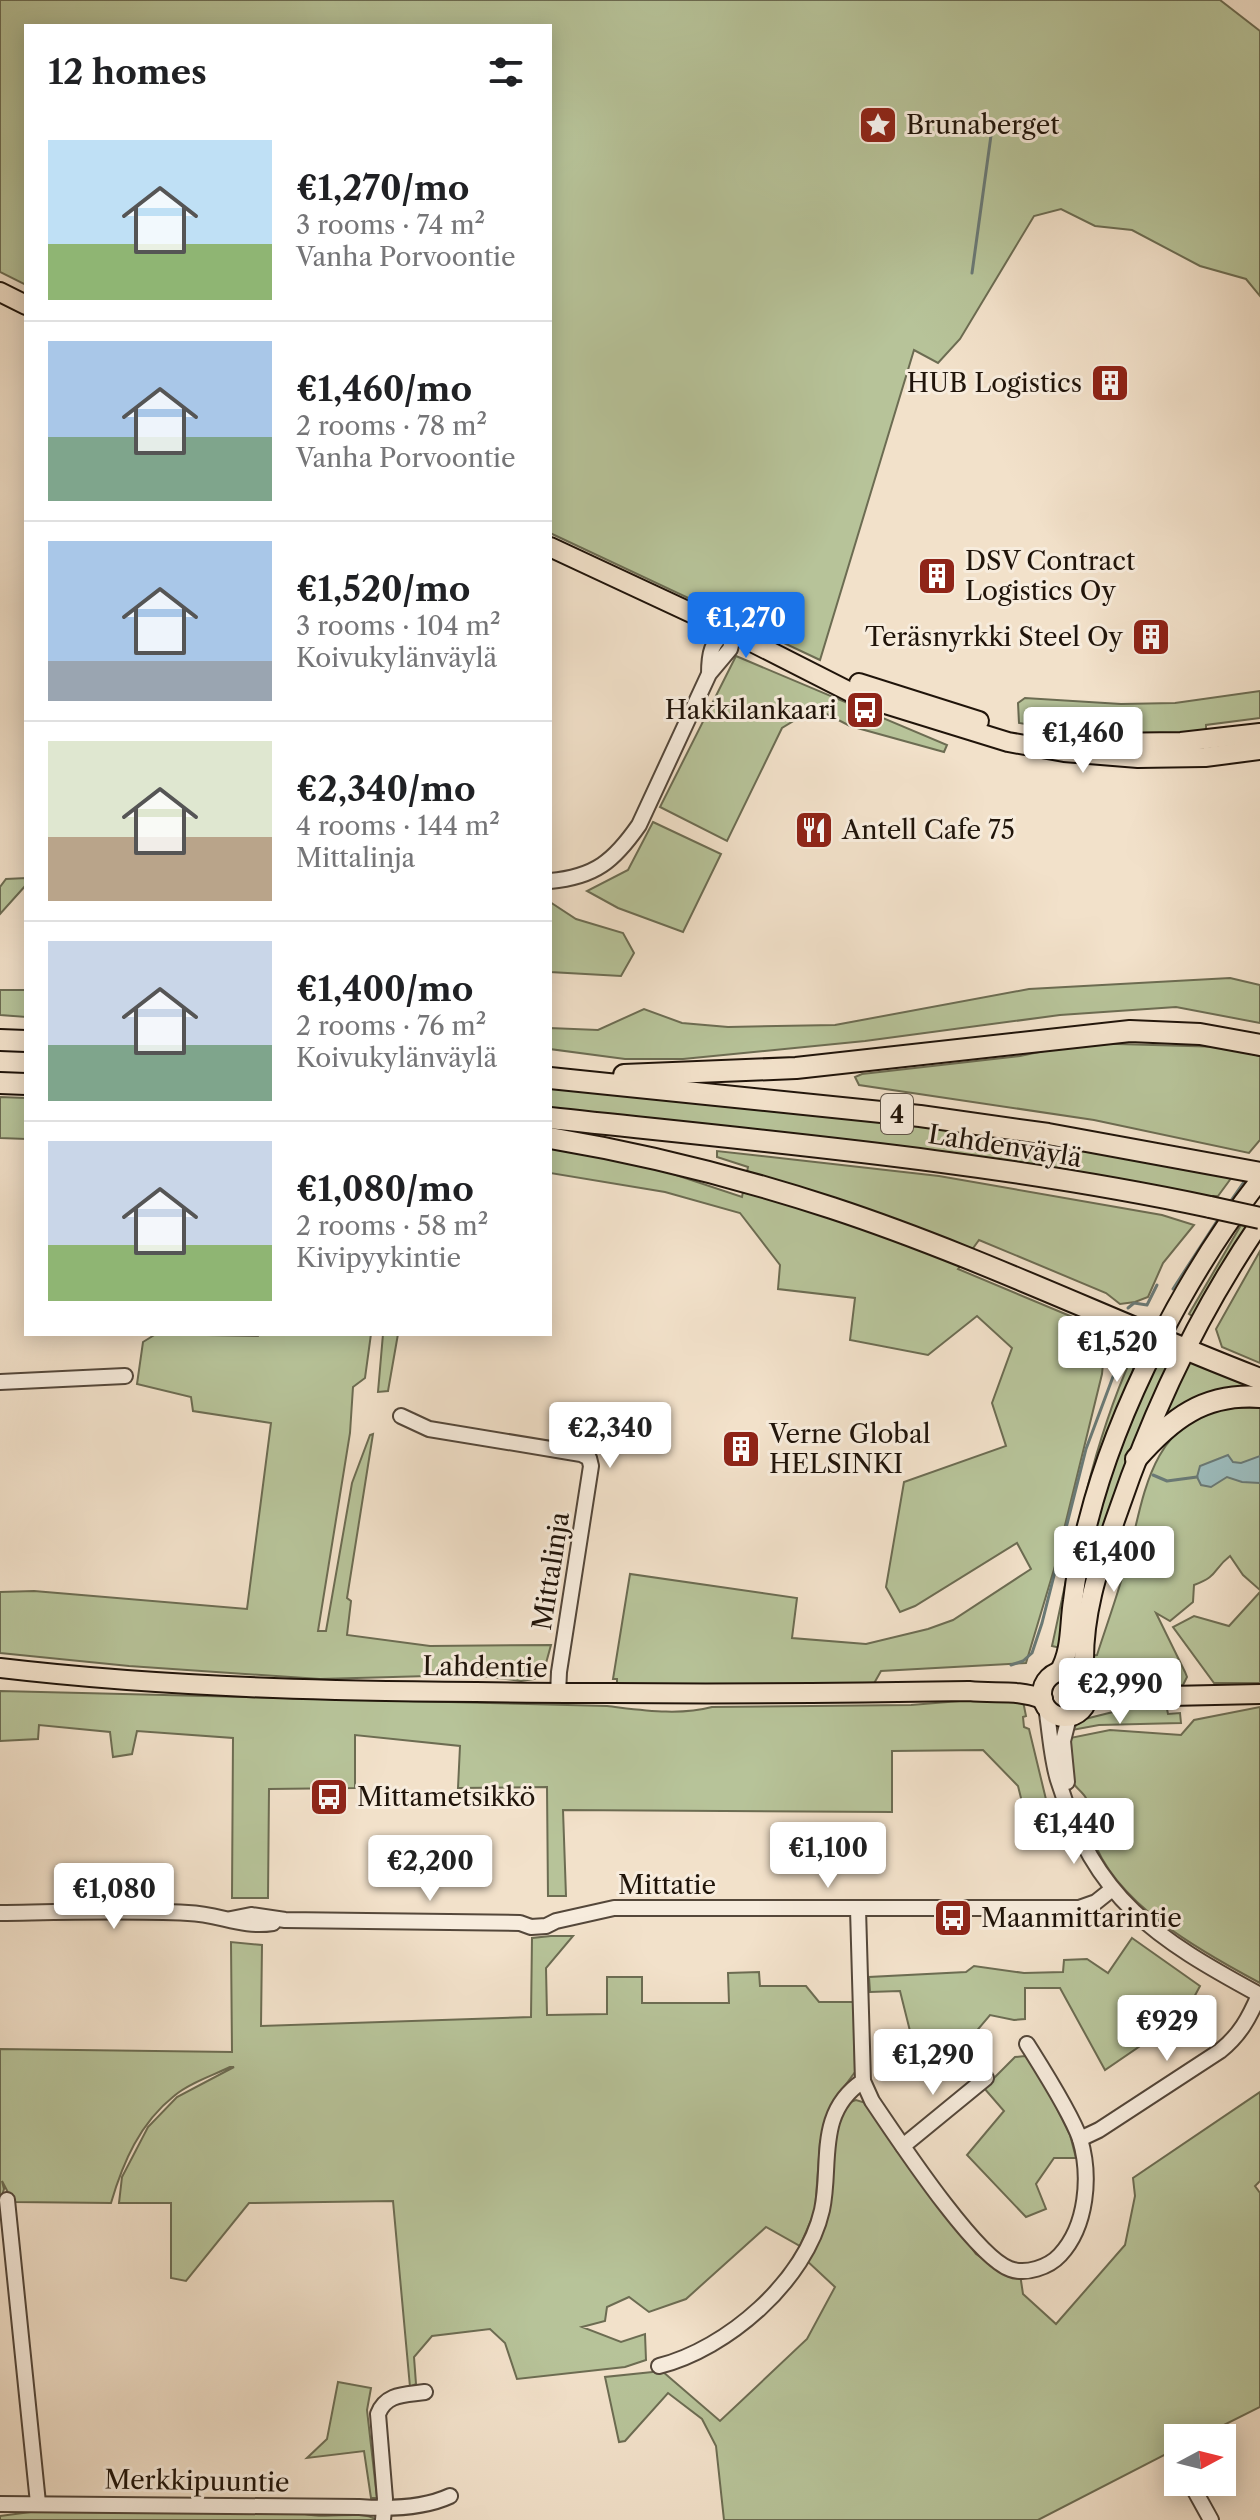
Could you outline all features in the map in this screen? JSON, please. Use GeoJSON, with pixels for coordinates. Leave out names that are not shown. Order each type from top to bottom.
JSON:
{"type":"FeatureCollection","features":[{"type":"Feature","properties":{"kind":"highway"},"geometry":{"type":"LineString","coordinates":[[552,1078],[796,1068],[1130,1031],[1200,1034],[1260,1045]]}},
{"type":"Feature","properties":{"kind":"highway"},"geometry":{"type":"LineString","coordinates":[[0,1040],[24,1041]]}},
{"type":"Feature","properties":{"kind":"highway","name":"Lahdenväylä"},"geometry":{"type":"LineString","coordinates":[[552,1078],[920,1116],[1048,1134],[1260,1173]]}},
{"type":"Feature","properties":{"kind":"highway"},"geometry":{"type":"LineString","coordinates":[[0,1083],[24,1084]]}},
{"type":"Feature","properties":{"kind":"highway","name":"Lahdenväylä"},"geometry":{"type":"LineString","coordinates":[[552,1118],[918,1159],[1056,1179],[1210,1207],[1260,1221]]}},
{"type":"Feature","properties":{"kind":"highway"},"geometry":{"type":"LineString","coordinates":[[552,1138],[682,1164],[832,1208],[926,1242],[1260,1379]]}},
{"type":"Feature","properties":{"kind":"highway"},"geometry":{"type":"LineString","coordinates":[[1136,1459],[1159,1433],[1187,1412],[1215,1401],[1260,1397]]}},
{"type":"Feature","properties":{"kind":"main road"},"geometry":{"type":"LineString","coordinates":[[0,292],[24,304]]}},
{"type":"Feature","properties":{"kind":"main road"},"geometry":{"type":"LineString","coordinates":[[552,548],[814,671],[856,695],[1031,747],[1102,756],[1181,759],[1260,750]]}},
{"type":"Feature","properties":{"kind":"main road"},"geometry":{"type":"LineString","coordinates":[[814,671],[1010,731],[1057,739],[1127,744],[1216,740],[1260,733]]}},
{"type":"Feature","properties":{"kind":"main road"},"geometry":{"type":"LineString","coordinates":[[1150,1697],[1075,1714],[1054,1714],[1044,1703],[1045,1683],[1068,1651],[1072,1602],[1088,1522],[1113,1446],[1161,1340],[1212,1249],[1260,1180]]}},
{"type":"Feature","properties":{"kind":"main road"},"geometry":{"type":"LineString","coordinates":[[1075,1714],[1088,1697],[1084,1629],[1105,1548],[1136,1459],[1185,1348],[1260,1221]]}},
{"type":"Feature","properties":{"kind":"main road","name":"Lahdentie"},"geometry":{"type":"LineString","coordinates":[[0,1668],[282,1689],[762,1695],[1025,1692],[1044,1703]]}},
{"type":"Feature","properties":{"kind":"main road"},"geometry":{"type":"LineString","coordinates":[[1054,1674],[1072,1672],[1086,1685],[1110,1696],[1260,1694]]}},
{"type":"Feature","properties":{"kind":"main road","name":"Lahdentie"},"geometry":{"type":"LineString","coordinates":[[969,1691],[1054,1674]]}},
{"type":"Feature","properties":{"kind":"street"},"geometry":{"type":"LineString","coordinates":[[552,881],[596,870],[624,847],[639,825],[709,674],[730,649],[732,641],[728,630]]}},
{"type":"Feature","properties":{"kind":"street"},"geometry":{"type":"LineString","coordinates":[[0,1382],[125,1376]]}},
{"type":"Feature","properties":{"kind":"street","name":"Mittalinja"},"geometry":{"type":"LineString","coordinates":[[401,1416],[429,1429],[581,1454],[589,1458],[591,1466],[558,1694]]}},
{"type":"Feature","properties":{"kind":"street"},"geometry":{"type":"LineString","coordinates":[[1044,1703],[1058,1780],[1083,1843],[1111,1890],[1141,1921],[1189,1955],[1260,1995],[1244,2027],[1227,2046],[1099,2130],[1080,2139]]}},
{"type":"Feature","properties":{"kind":"street"},"geometry":{"type":"LineString","coordinates":[[1067,1798],[1063,1741],[1075,1714]]}},
{"type":"Feature","properties":{"kind":"street","name":"Mittatie"},"geometry":{"type":"LineString","coordinates":[[0,1913],[192,1913],[251,1920],[520,1923],[540,1927],[614,1908],[1079,1908],[1096,1902],[1111,1890]]}},
{"type":"Feature","properties":{"kind":"street"},"geometry":{"type":"LineString","coordinates":[[858,1909],[863,2081],[872,2101],[982,2250],[1008,2269],[1030,2271],[1059,2257],[1070,2241],[1084,2204],[1085,2181],[1080,2139],[1027,2044]]}},
{"type":"Feature","properties":{"kind":"street"},"geometry":{"type":"LineString","coordinates":[[903,2146],[986,2078]]}},
{"type":"Feature","properties":{"kind":"street"},"geometry":{"type":"LineString","coordinates":[[659,2366],[703,2351],[739,2328],[802,2257],[821,2212],[826,2143],[832,2121],[841,2102],[863,2081]]}},
{"type":"Feature","properties":{"kind":"street"},"geometry":{"type":"LineString","coordinates":[[7,2200],[38,2503]]}},
{"type":"Feature","properties":{"kind":"street"},"geometry":{"type":"LineString","coordinates":[[383,2515],[385,2499],[378,2414],[385,2401],[391,2398],[425,2392]]}},
{"type":"Feature","properties":{"kind":"street","name":"Merkkipuuntie"},"geometry":{"type":"LineString","coordinates":[[0,2504],[359,2507],[383,2515],[450,2496]]}},
{"type":"Feature","properties":{"kind":"street"},"geometry":{"type":"LineString","coordinates":[[1198,2496],[1211,2520]]}},
{"type":"Feature","properties":{"kind":"green space"},"geometry":{"type":"Polygon","coordinates":[[[0,0],[1220,0],[1260,31],[1260,296],[1246,279],[1200,266],[1132,230],[1095,226],[1061,209],[1034,216],[960,339],[938,363],[914,350],[820,660],[552,534],[552,24],[24,24],[24,284],[0,272],[0,0]]]}},
{"type":"Feature","properties":{"kind":"green space"},"geometry":{"type":"Polygon","coordinates":[[[736,656],[947,745],[944,752],[850,726],[815,708],[782,728],[727,841],[660,807],[736,656]]]}},
{"type":"Feature","properties":{"kind":"green space"},"geometry":{"type":"Polygon","coordinates":[[[1260,691],[1260,718],[1206,725],[1206,731],[1138,737],[1074,732],[1019,723],[1018,703],[1025,698],[1121,704],[1175,703],[1260,691]]]}},
{"type":"Feature","properties":{"kind":"green space"},"geometry":{"type":"Polygon","coordinates":[[[653,822],[721,854],[683,932],[618,908],[587,891],[628,870],[653,822]]]}},
{"type":"Feature","properties":{"kind":"green space"},"geometry":{"type":"Polygon","coordinates":[[[24,878],[24,887],[0,914],[0,887],[6,879],[24,878]]]}},
{"type":"Feature","properties":{"kind":"green space"},"geometry":{"type":"Polygon","coordinates":[[[552,903],[576,919],[623,933],[634,953],[621,976],[552,972],[552,903]]]}},
{"type":"Feature","properties":{"kind":"green space"},"geometry":{"type":"Polygon","coordinates":[[[1230,978],[1260,985],[1260,1023],[1176,1007],[1060,1015],[865,1041],[683,1059],[625,1059],[552,1049],[552,1028],[598,1030],[644,1009],[682,1023],[728,1027],[835,1025],[1029,989],[1230,978]]]}},
{"type":"Feature","properties":{"kind":"green space"},"geometry":{"type":"Polygon","coordinates":[[[0,990],[24,990],[24,1017],[0,1015],[0,990]]]}},
{"type":"Feature","properties":{"kind":"green space"},"geometry":{"type":"Polygon","coordinates":[[[1082,1043],[1224,1047],[1260,1056],[1260,1140],[1249,1153],[1094,1120],[859,1085],[855,1077],[1020,1056],[1082,1043]]]}},
{"type":"Feature","properties":{"kind":"green space"},"geometry":{"type":"Polygon","coordinates":[[[552,1086],[852,1116],[1070,1146],[1232,1177],[1218,1196],[1208,1196],[1044,1168],[715,1126],[552,1109],[552,1086]]]}},
{"type":"Feature","properties":{"kind":"green space"},"geometry":{"type":"Polygon","coordinates":[[[0,1097],[24,1098],[24,1139],[0,1138],[0,1097]]]}},
{"type":"Feature","properties":{"kind":"green space"},"geometry":{"type":"Polygon","coordinates":[[[552,1144],[640,1163],[742,1197],[748,1167],[717,1157],[717,1151],[939,1176],[1162,1215],[1194,1225],[1163,1263],[1148,1297],[1135,1302],[1120,1304],[1106,1293],[979,1240],[958,1269],[1106,1331],[1102,1374],[1055,1566],[1026,1663],[881,1671],[872,1687],[617,1684],[617,1679],[613,1679],[630,1574],[797,1598],[792,1638],[866,1644],[953,1620],[1031,1569],[1017,1543],[915,1606],[900,1612],[886,1587],[904,1482],[1006,1446],[992,1403],[1012,1348],[977,1316],[928,1355],[850,1340],[855,1298],[778,1289],[780,1265],[740,1213],[665,1192],[552,1173],[552,1144]]]}},
{"type":"Feature","properties":{"kind":"green space"},"geometry":{"type":"Polygon","coordinates":[[[1241,1225],[1247,1227],[1194,1317],[1189,1314],[1241,1225]]]}},
{"type":"Feature","properties":{"kind":"green space"},"geometry":{"type":"Polygon","coordinates":[[[1260,1251],[1260,1363],[1222,1347],[1216,1329],[1260,1251]]]}},
{"type":"Feature","properties":{"kind":"green space"},"geometry":{"type":"Polygon","coordinates":[[[153,1336],[371,1336],[365,1378],[353,1387],[350,1433],[318,1631],[326,1631],[352,1483],[373,1434],[347,1598],[351,1601],[347,1635],[430,1646],[551,1645],[543,1674],[521,1681],[482,1676],[320,1679],[129,1666],[0,1653],[0,1592],[34,1591],[247,1609],[271,1423],[193,1411],[191,1397],[137,1384],[143,1342],[153,1336]]]}},
{"type":"Feature","properties":{"kind":"green space"},"geometry":{"type":"Polygon","coordinates":[[[383,1336],[398,1336],[388,1391],[378,1392],[383,1336]]]}},
{"type":"Feature","properties":{"kind":"green space"},"geometry":{"type":"Polygon","coordinates":[[[1137,1346],[1065,1649],[1052,1646],[1096,1456],[1121,1382],[1137,1346]]]}},
{"type":"Feature","properties":{"kind":"green space"},"geometry":{"type":"Polygon","coordinates":[[[1161,1353],[1172,1360],[1074,1634],[1086,1564],[1099,1513],[1161,1353]]]}},
{"type":"Feature","properties":{"kind":"green space"},"geometry":{"type":"Polygon","coordinates":[[[1191,1357],[1260,1385],[1161,1421],[1191,1357]]]}},
{"type":"Feature","properties":{"kind":"green space"},"geometry":{"type":"Polygon","coordinates":[[[1260,1408],[1260,1590],[1243,1575],[1230,1556],[1212,1576],[1194,1585],[1193,1602],[1170,1621],[1156,1613],[1187,1677],[1183,1685],[1120,1691],[1099,1683],[1093,1675],[1089,1656],[1097,1655],[1146,1486],[1166,1446],[1180,1430],[1199,1417],[1223,1409],[1260,1408]]]}},
{"type":"Feature","properties":{"kind":"green space"},"geometry":{"type":"Polygon","coordinates":[[[1260,1592],[1260,1683],[1214,1683],[1173,1627],[1194,1616],[1229,1626],[1260,1592]]]}},
{"type":"Feature","properties":{"kind":"green space"},"geometry":{"type":"Polygon","coordinates":[[[0,1691],[607,1706],[673,1712],[712,1707],[911,1705],[1022,1696],[1026,1716],[1023,1717],[1024,1727],[1029,1729],[1050,1816],[1025,1814],[1018,1786],[983,1750],[892,1751],[892,1812],[563,1810],[566,1896],[548,1896],[547,1787],[458,1788],[460,1746],[355,1735],[355,1788],[269,1789],[268,1898],[232,1898],[233,1738],[137,1731],[132,1754],[113,1757],[110,1732],[39,1725],[38,1739],[0,1741],[0,1691]]]}},
{"type":"Feature","properties":{"kind":"green space"},"geometry":{"type":"Polygon","coordinates":[[[1133,1707],[1167,1709],[1168,1714],[1180,1713],[1181,1723],[1099,1725],[1072,1730],[1081,1720],[1133,1707]]]}},
{"type":"Feature","properties":{"kind":"green space"},"geometry":{"type":"Polygon","coordinates":[[[1260,1707],[1260,1983],[1187,1941],[1162,1923],[1119,1883],[1103,1861],[1092,1836],[1087,1800],[1072,1781],[1068,1754],[1070,1738],[1110,1730],[1181,1735],[1194,1720],[1260,1707]]]}},
{"type":"Feature","properties":{"kind":"green space"},"geometry":{"type":"Polygon","coordinates":[[[573,1936],[546,1968],[547,2015],[607,2014],[607,1977],[642,1977],[642,2003],[729,2003],[728,1973],[759,1972],[760,1986],[806,1986],[819,2002],[854,2002],[855,2072],[836,2098],[820,2142],[815,2211],[800,2246],[766,2227],[686,2299],[649,2312],[629,2297],[607,2307],[605,2321],[582,2327],[621,2342],[645,2334],[646,2360],[625,2367],[517,2379],[505,2343],[490,2329],[432,2336],[414,2357],[416,2384],[410,2387],[393,2201],[249,2203],[186,2281],[171,2278],[171,2203],[119,2203],[122,2177],[148,2127],[177,2097],[234,2067],[187,2087],[152,2118],[134,2144],[111,2203],[13,2202],[2,2181],[4,2189],[0,2202],[0,2049],[232,2052],[231,1942],[262,1945],[261,2026],[531,2017],[532,1938],[573,1936]]]}},
{"type":"Feature","properties":{"kind":"green space"},"geometry":{"type":"Polygon","coordinates":[[[1132,1938],[1200,1986],[1184,2016],[1105,2070],[1060,1988],[1025,1988],[1025,2019],[990,2015],[958,2053],[921,2075],[900,1991],[870,1992],[869,1977],[966,1972],[974,1966],[1024,1973],[1063,1972],[1064,1960],[1087,1959],[1108,1973],[1132,1938]]]}},
{"type":"Feature","properties":{"kind":"green space"},"geometry":{"type":"Polygon","coordinates":[[[1025,2056],[1035,2064],[1070,2135],[1076,2158],[1054,2158],[1036,2184],[1046,2209],[1026,2217],[967,2155],[1004,2111],[984,2088],[1015,2057],[1025,2056]]]}},
{"type":"Feature","properties":{"kind":"green space"},"geometry":{"type":"Polygon","coordinates":[[[1260,2092],[1260,2181],[1255,2186],[1260,2193],[1260,2407],[1226,2424],[1164,2424],[1164,2455],[1038,2520],[724,2520],[716,2446],[702,2419],[668,2393],[625,2441],[619,2442],[605,2377],[662,2371],[720,2421],[807,2339],[835,2287],[806,2260],[838,2121],[845,2104],[856,2100],[866,2103],[976,2254],[1005,2273],[1020,2274],[1023,2294],[1056,2324],[1125,2245],[1135,2196],[1133,2178],[1260,2092]]]}},
{"type":"Feature","properties":{"kind":"green space"},"geometry":{"type":"Polygon","coordinates":[[[338,2382],[371,2388],[367,2410],[377,2498],[371,2498],[364,2451],[307,2458],[327,2439],[338,2382]]]}},
{"type":"Feature","properties":{"kind":"green space"},"geometry":{"type":"Polygon","coordinates":[[[46,2510],[362,2515],[377,2520],[0,2520],[0,2516],[46,2510]]]}},
{"type":"Feature","properties":{"kind":"water"},"geometry":{"type":"Polygon","coordinates":[[[1228,1455],[1233,1462],[1241,1463],[1260,1456],[1260,1483],[1227,1477],[1211,1487],[1201,1485],[1197,1477],[1200,1466],[1228,1455]]]}},
{"type":"Feature","properties":{"kind":"waterway"},"geometry":{"type":"LineString","coordinates":[[972,273],[993,121]]}},
{"type":"Feature","properties":{"kind":"waterway"},"geometry":{"type":"LineString","coordinates":[[1230,1202],[1246,1179]]}},
{"type":"Feature","properties":{"kind":"waterway"},"geometry":{"type":"LineString","coordinates":[[1173,1289],[1219,1218]]}},
{"type":"Feature","properties":{"kind":"waterway"},"geometry":{"type":"LineString","coordinates":[[1128,1308],[1134,1303],[1147,1305],[1157,1285]]}},
{"type":"Feature","properties":{"kind":"waterway"},"geometry":{"type":"LineString","coordinates":[[1011,1665],[1023,1661],[1032,1653],[1042,1623],[1086,1449],[1120,1358],[1117,1332]]}},
{"type":"Feature","properties":{"kind":"waterway"},"geometry":{"type":"LineString","coordinates":[[1153,1475],[1167,1481],[1197,1477]]}},
{"type":"Feature","properties":{"kind":"place","name":"Brunaberget"},"geometry":{"type":"Point","coordinates":[878,125]}},
{"type":"Feature","properties":{"kind":"place","name":"HUB Logistics"},"geometry":{"type":"Point","coordinates":[1110,383]}},
{"type":"Feature","properties":{"kind":"place","name":"DSV Contract Logistics Oy"},"geometry":{"type":"Point","coordinates":[937,576]}},
{"type":"Feature","properties":{"kind":"place","name":"Teräsnyrkki Steel Oy"},"geometry":{"type":"Point","coordinates":[1151,637]}},
{"type":"Feature","properties":{"kind":"place","name":"Hakkilankaari"},"geometry":{"type":"Point","coordinates":[865,710]}},
{"type":"Feature","properties":{"kind":"place","name":"Antell Cafe 75"},"geometry":{"type":"Point","coordinates":[814,830]}},
{"type":"Feature","properties":{"kind":"place","name":"Verne Global HELSINKI"},"geometry":{"type":"Point","coordinates":[741,1449]}},
{"type":"Feature","properties":{"kind":"place","name":"Mittametsikkö"},"geometry":{"type":"Point","coordinates":[329,1797]}},
{"type":"Feature","properties":{"kind":"place","name":"Maanmittarintie"},"geometry":{"type":"Point","coordinates":[953,1918]}}]}
